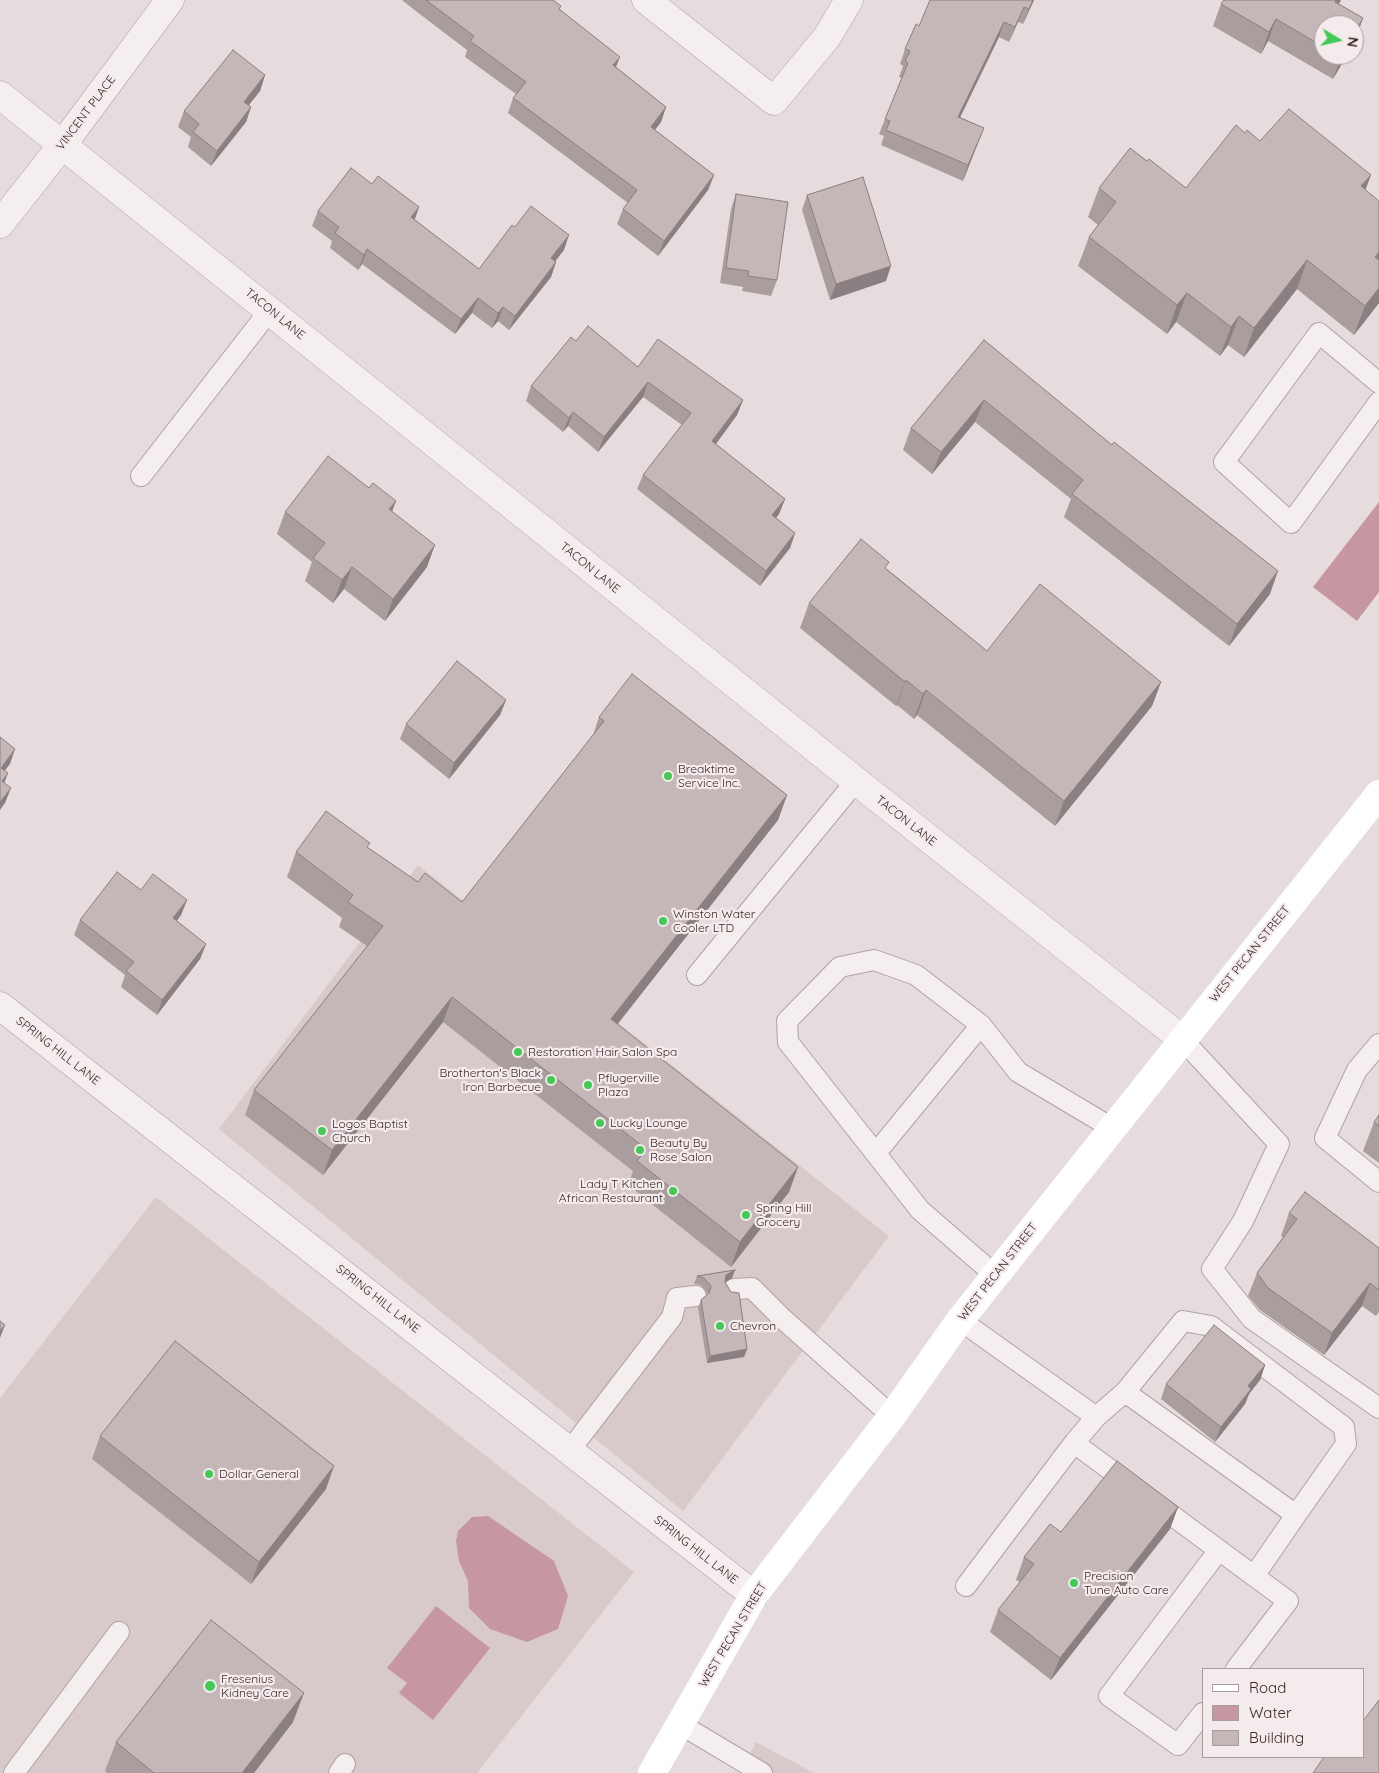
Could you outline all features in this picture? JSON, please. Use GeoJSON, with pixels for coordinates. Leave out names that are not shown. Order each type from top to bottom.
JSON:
{"type":"FeatureCollection","features":[{"type":"Feature","properties":{"kind":"main road","name":"WEST PECAN STREET"},"geometry":{"type":"LineString","coordinates":[[652,1773],[754,1595],[892,1416],[960,1320],[995,1275],[1379,794]]}},
{"type":"Feature","properties":{"kind":"street","name":"VINCENT PLACE"},"geometry":{"type":"LineString","coordinates":[[0,224],[63,144],[170,0]]}},
{"type":"Feature","properties":{"kind":"street"},"geometry":{"type":"LineString","coordinates":[[646,0],[774,101],[827,38],[849,0]]}},
{"type":"Feature","properties":{"kind":"street","name":"TACON LANE"},"geometry":{"type":"LineString","coordinates":[[0,95],[856,781],[1182,1039]]}},
{"type":"Feature","properties":{"kind":"street","name":"SPRING HILL LANE"},"geometry":{"type":"LineString","coordinates":[[0,1006],[754,1595]]}},
{"type":"Feature","properties":{"kind":"lane"},"geometry":{"type":"LineString","coordinates":[[141,476],[270,310]]}},
{"type":"Feature","properties":{"kind":"lane"},"geometry":{"type":"LineString","coordinates":[[1379,383],[1319,334],[1224,462],[1291,522],[1379,402]]}},
{"type":"Feature","properties":{"kind":"lane"},"geometry":{"type":"LineString","coordinates":[[697,975],[856,781]]}},
{"type":"Feature","properties":{"kind":"lane"},"geometry":{"type":"LineString","coordinates":[[995,1275],[920,1210],[788,1042],[787,1021],[840,967],[874,960],[916,975],[981,1025],[1018,1072],[1112,1128]]}},
{"type":"Feature","properties":{"kind":"lane"},"geometry":{"type":"LineString","coordinates":[[876,1153],[981,1025]]}},
{"type":"Feature","properties":{"kind":"lane"},"geometry":{"type":"LineString","coordinates":[[1182,1039],[1279,1144],[1243,1221],[1212,1269],[1252,1320],[1379,1408]]}},
{"type":"Feature","properties":{"kind":"lane"},"geometry":{"type":"LineString","coordinates":[[1379,1044],[1357,1070],[1325,1138],[1379,1182]]}},
{"type":"Feature","properties":{"kind":"lane"},"geometry":{"type":"LineString","coordinates":[[734,1289],[752,1288],[783,1319],[892,1416]]}},
{"type":"Feature","properties":{"kind":"lane"},"geometry":{"type":"LineString","coordinates":[[570,1450],[672,1316],[676,1298],[696,1296]]}},
{"type":"Feature","properties":{"kind":"lane"},"geometry":{"type":"LineString","coordinates":[[960,1320],[1096,1417]]}},
{"type":"Feature","properties":{"kind":"lane"},"geometry":{"type":"LineString","coordinates":[[966,1586],[1074,1443],[1096,1417],[1125,1392],[1183,1321],[1211,1326],[1344,1427],[1346,1444],[1254,1576]]}},
{"type":"Feature","properties":{"kind":"lane"},"geometry":{"type":"LineString","coordinates":[[1125,1392],[1296,1515]]}},
{"type":"Feature","properties":{"kind":"lane"},"geometry":{"type":"LineString","coordinates":[[1074,1443],[1288,1601],[1237,1668]]}},
{"type":"Feature","properties":{"kind":"lane"},"geometry":{"type":"LineString","coordinates":[[1202,1714],[1178,1745],[1109,1696],[1219,1550]]}},
{"type":"Feature","properties":{"kind":"lane"},"geometry":{"type":"LineString","coordinates":[[14,1773],[119,1632]]}},
{"type":"Feature","properties":{"kind":"lane"},"geometry":{"type":"LineString","coordinates":[[680,1724],[762,1773]]}},
{"type":"Feature","properties":{"kind":"shaded area"},"geometry":{"type":"Polygon","coordinates":[[[418,865],[889,1236],[683,1511],[219,1129],[418,865]]]}},
{"type":"Feature","properties":{"kind":"shaded area"},"geometry":{"type":"Polygon","coordinates":[[[156,1197],[634,1572],[477,1773],[0,1773],[0,1398],[156,1197]]]}},
{"type":"Feature","properties":{"kind":"shaded area"},"geometry":{"type":"Polygon","coordinates":[[[756,1742],[814,1773],[741,1773],[756,1742]]]}},
{"type":"Feature","properties":{"kind":"water"},"geometry":{"type":"Polygon","coordinates":[[[1379,502],[1379,592],[1357,621],[1313,587],[1379,502]]]}},
{"type":"Feature","properties":{"kind":"water"},"geometry":{"type":"Polygon","coordinates":[[[488,1516],[554,1561],[568,1596],[558,1629],[527,1642],[490,1629],[469,1608],[468,1581],[459,1561],[456,1541],[458,1531],[472,1517],[488,1516]]]}},
{"type":"Feature","properties":{"kind":"water"},"geometry":{"type":"Polygon","coordinates":[[[436,1606],[490,1648],[433,1720],[399,1693],[407,1683],[387,1668],[436,1606]]]}},
{"type":"Feature","properties":{"kind":"building"},"geometry":{"type":"Polygon","coordinates":[[[426,0],[553,0],[561,6],[559,9],[620,57],[613,65],[666,107],[651,127],[714,175],[664,241],[623,209],[637,190],[513,98],[526,82],[470,41],[474,36],[426,0]]]}},
{"type":"Feature","properties":{"kind":"building"},"geometry":{"type":"Polygon","coordinates":[[[930,0],[1033,0],[1029,9],[1024,7],[1015,27],[1004,22],[958,117],[984,128],[968,165],[886,130],[890,121],[885,119],[908,63],[905,61],[910,51],[905,49],[916,24],[919,26],[930,0]]]}},
{"type":"Feature","properties":{"kind":"building"},"geometry":{"type":"Polygon","coordinates":[[[1224,0],[1336,0],[1335,2],[1358,15],[1314,15],[1314,41],[1276,19],[1269,32],[1221,4],[1224,0]]]}},
{"type":"Feature","properties":{"kind":"building"},"geometry":{"type":"Polygon","coordinates":[[[233,50],[265,75],[244,102],[251,107],[217,151],[193,132],[199,124],[184,111],[233,50]]]}},
{"type":"Feature","properties":{"kind":"building"},"geometry":{"type":"Polygon","coordinates":[[[1289,109],[1371,175],[1361,186],[1379,201],[1379,252],[1375,257],[1379,260],[1379,288],[1365,306],[1307,260],[1254,328],[1239,316],[1231,327],[1187,293],[1177,305],[1089,237],[1116,202],[1099,188],[1130,148],[1147,161],[1149,159],[1186,188],[1236,125],[1245,133],[1247,130],[1260,141],[1289,109]]]}},
{"type":"Feature","properties":{"kind":"building"},"geometry":{"type":"Polygon","coordinates":[[[351,168],[372,184],[378,176],[419,207],[411,217],[479,269],[512,225],[515,227],[531,206],[569,235],[551,258],[556,262],[515,316],[503,307],[498,313],[478,298],[461,319],[367,249],[364,255],[335,233],[339,227],[318,211],[351,168]]]}},
{"type":"Feature","properties":{"kind":"building"},"geometry":{"type":"Polygon","coordinates":[[[863,177],[891,266],[836,284],[807,195],[863,177]]]}},
{"type":"Feature","properties":{"kind":"building"},"geometry":{"type":"Polygon","coordinates":[[[736,194],[788,202],[777,280],[748,276],[749,271],[726,268],[736,194]]]}},
{"type":"Feature","properties":{"kind":"building"},"geometry":{"type":"Polygon","coordinates":[[[588,326],[638,367],[658,339],[743,400],[712,441],[785,499],[772,515],[795,533],[766,571],[643,475],[691,413],[648,382],[604,437],[573,412],[569,418],[531,386],[571,337],[576,341],[588,326]]]}},
{"type":"Feature","properties":{"kind":"building"},"geometry":{"type":"Polygon","coordinates":[[[984,340],[1112,445],[1114,442],[1278,571],[1237,624],[1072,494],[1083,480],[984,400],[941,452],[911,428],[984,340]]]}},
{"type":"Feature","properties":{"kind":"building"},"geometry":{"type":"Polygon","coordinates":[[[328,456],[369,488],[373,483],[396,501],[389,509],[435,545],[393,599],[352,567],[342,580],[313,558],[325,543],[285,512],[328,456]]]}},
{"type":"Feature","properties":{"kind":"building"},"geometry":{"type":"Polygon","coordinates":[[[861,539],[889,562],[885,568],[987,651],[1040,584],[1161,682],[1064,801],[926,690],[923,694],[906,680],[905,682],[809,603],[861,539]]]}},
{"type":"Feature","properties":{"kind":"building"},"geometry":{"type":"Polygon","coordinates":[[[457,661],[506,700],[454,763],[406,724],[457,661]]]}},
{"type":"Feature","properties":{"kind":"building"},"geometry":{"type":"Polygon","coordinates":[[[632,674],[787,795],[611,1019],[798,1167],[740,1242],[637,1161],[646,1149],[452,997],[332,1150],[254,1090],[383,926],[348,902],[353,895],[296,852],[326,811],[370,843],[367,847],[418,882],[425,873],[462,902],[604,721],[599,717],[632,674]]]}},
{"type":"Feature","properties":{"kind":"building"},"geometry":{"type":"Polygon","coordinates":[[[0,737],[15,749],[1,768],[8,773],[2,781],[11,788],[0,802],[0,737]]]}},
{"type":"Feature","properties":{"kind":"building"},"geometry":{"type":"Polygon","coordinates":[[[117,872],[141,890],[153,874],[187,900],[173,918],[206,944],[162,1000],[126,971],[134,962],[80,920],[117,872]]]}},
{"type":"Feature","properties":{"kind":"building"},"geometry":{"type":"Polygon","coordinates":[[[1379,1115],[1379,1126],[1374,1122],[1379,1115]]]}},
{"type":"Feature","properties":{"kind":"building"},"geometry":{"type":"Polygon","coordinates":[[[1305,1192],[1379,1248],[1379,1290],[1370,1283],[1332,1333],[1268,1288],[1257,1273],[1297,1219],[1289,1213],[1305,1192]]]}},
{"type":"Feature","properties":{"kind":"building","name":"Chevron"},"geometry":{"type":"Polygon","coordinates":[[[735,1270],[726,1275],[725,1282],[731,1292],[739,1293],[747,1349],[710,1356],[701,1300],[709,1293],[711,1286],[704,1278],[697,1276],[735,1270]]]}},
{"type":"Feature","properties":{"kind":"building"},"geometry":{"type":"Polygon","coordinates":[[[0,1321],[5,1325],[0,1331],[0,1321]]]}},
{"type":"Feature","properties":{"kind":"building"},"geometry":{"type":"Polygon","coordinates":[[[1214,1325],[1265,1365],[1248,1386],[1251,1389],[1221,1427],[1166,1384],[1214,1325]]]}},
{"type":"Feature","properties":{"kind":"building","name":"Dollar General"},"geometry":{"type":"Polygon","coordinates":[[[175,1341],[334,1466],[259,1562],[100,1436],[175,1341]]]}},
{"type":"Feature","properties":{"kind":"building","name":"Precision Tune Auto Care"},"geometry":{"type":"Polygon","coordinates":[[[1117,1461],[1178,1507],[1060,1658],[998,1610],[1034,1564],[1024,1557],[1050,1524],[1061,1532],[1117,1461]]]}},
{"type":"Feature","properties":{"kind":"building","name":"Fresenius Kidney Care"},"geometry":{"type":"Polygon","coordinates":[[[211,1620],[304,1693],[242,1773],[154,1773],[116,1742],[211,1620]]]}},
{"type":"Feature","properties":{"kind":"building"},"geometry":{"type":"Polygon","coordinates":[[[1379,1700],[1379,1773],[1313,1773],[1323,1758],[1364,1758],[1364,1720],[1379,1700]]]}},
{"type":"Feature","properties":{"kind":"place","name":"Breaktime Service Inc."},"geometry":{"type":"Point","coordinates":[668,776]}},
{"type":"Feature","properties":{"kind":"place","name":"Winston Water Cooler LTD"},"geometry":{"type":"Point","coordinates":[663,921]}},
{"type":"Feature","properties":{"kind":"place","name":"Restoration Hair Salon Spa"},"geometry":{"type":"Point","coordinates":[518,1052]}},
{"type":"Feature","properties":{"kind":"place","name":"Brotherton's Black Iron Barbecue"},"geometry":{"type":"Point","coordinates":[551,1080]}},
{"type":"Feature","properties":{"kind":"place","name":"Pflugerville Plaza"},"geometry":{"type":"Point","coordinates":[588,1085]}},
{"type":"Feature","properties":{"kind":"place","name":"Lucky Lounge"},"geometry":{"type":"Point","coordinates":[600,1123]}},
{"type":"Feature","properties":{"kind":"place","name":"Logos Baptist Church"},"geometry":{"type":"Point","coordinates":[322,1131]}},
{"type":"Feature","properties":{"kind":"place","name":"Beauty By Rose Salon"},"geometry":{"type":"Point","coordinates":[640,1150]}},
{"type":"Feature","properties":{"kind":"place","name":"Lady T Kitchen African Restaurant"},"geometry":{"type":"Point","coordinates":[673,1191]}},
{"type":"Feature","properties":{"kind":"place","name":"Spring Hill Grocery"},"geometry":{"type":"Point","coordinates":[746,1215]}},
{"type":"Feature","properties":{"kind":"place","name":"Chevron"},"geometry":{"type":"Point","coordinates":[720,1326]}},
{"type":"Feature","properties":{"kind":"place","name":"Dollar General"},"geometry":{"type":"Point","coordinates":[209,1474]}},
{"type":"Feature","properties":{"kind":"place","name":"Precision Tune Auto Care"},"geometry":{"type":"Point","coordinates":[1074,1583]}},
{"type":"Feature","properties":{"kind":"place","name":"Fresenius Kidney Care"},"geometry":{"type":"Point","coordinates":[210,1686]}}]}
